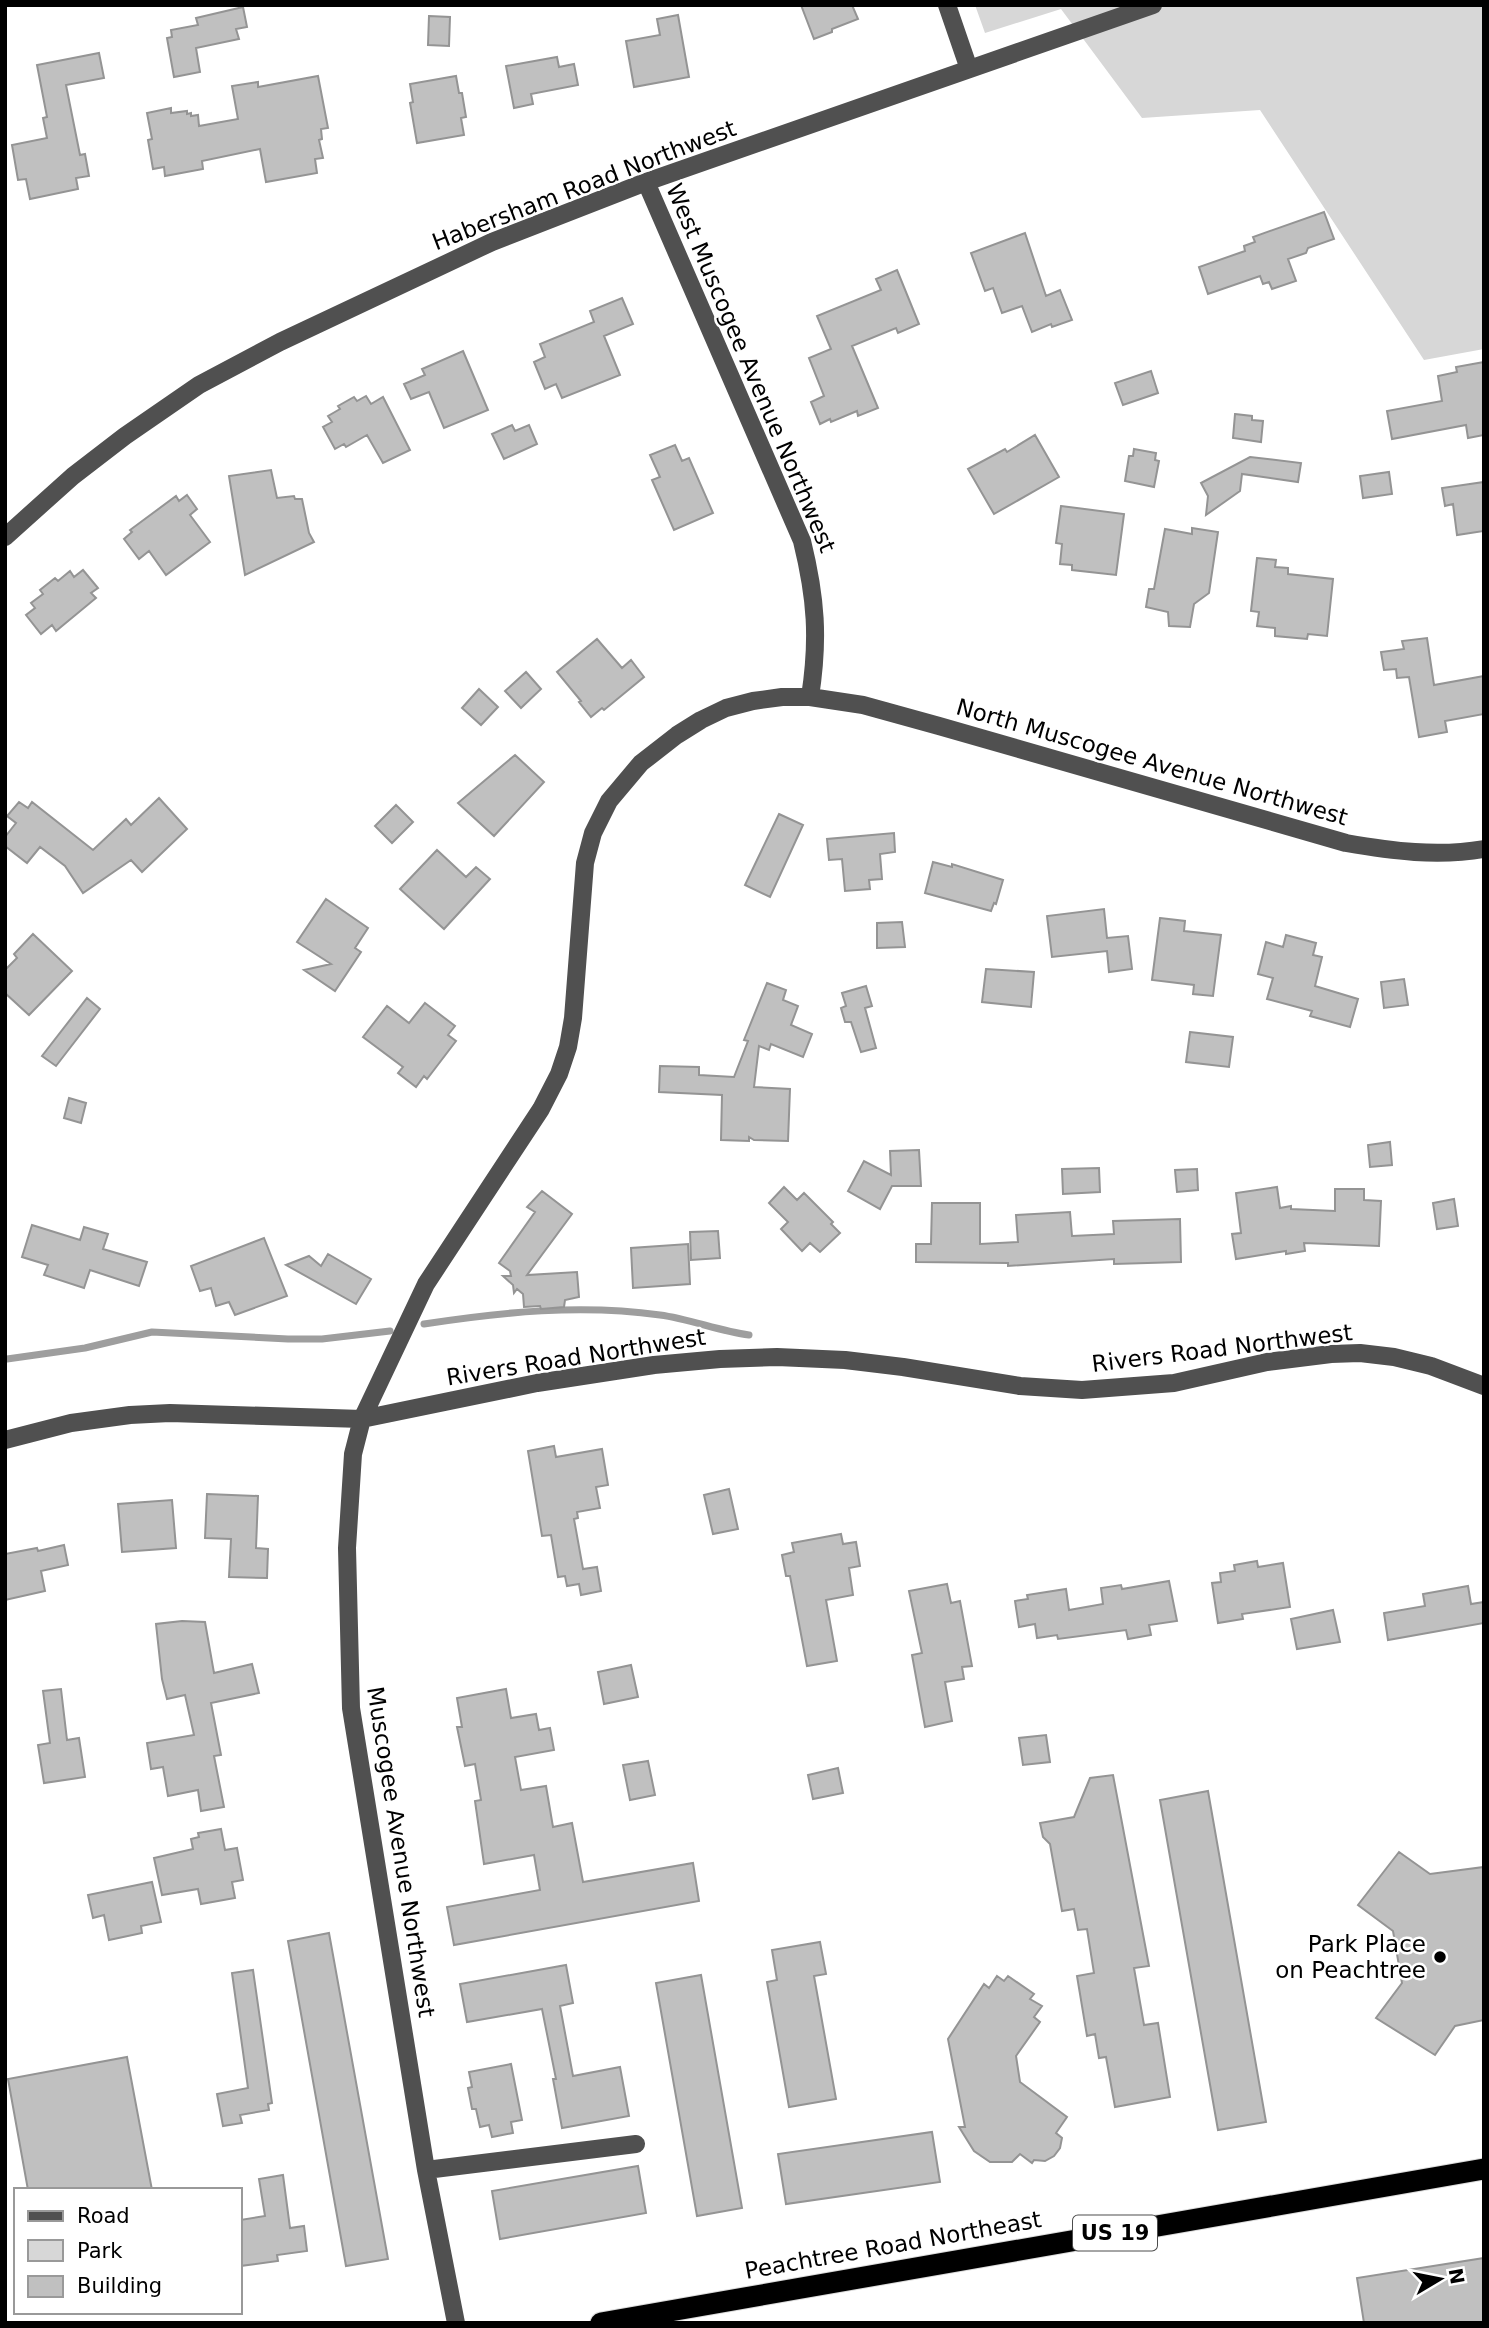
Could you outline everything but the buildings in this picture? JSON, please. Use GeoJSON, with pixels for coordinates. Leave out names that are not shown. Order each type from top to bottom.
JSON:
{"type":"FeatureCollection","features":[{"type":"Feature","properties":{"kind":"highway","name":"Peachtree Road Northeast"},"geometry":{"type":"LineString","coordinates":[[601,2323],[625,2321],[1484,2169]]}},
{"type":"Feature","properties":{"kind":"street"},"geometry":{"type":"LineString","coordinates":[[947,5],[969,69]]}},
{"type":"Feature","properties":{"kind":"street","name":"Habersham Road Northwest"},"geometry":{"type":"LineString","coordinates":[[5,537],[72,475],[199,385],[279,342],[492,242],[646,182],[1153,5]]}},
{"type":"Feature","properties":{"kind":"street","name":"West Muscogee Avenue Northwest"},"geometry":{"type":"LineString","coordinates":[[646,182],[802,541],[812,582],[816,619],[815,661],[810,697]]}},
{"type":"Feature","properties":{"kind":"street","name":"North Muscogee Avenue Northwest"},"geometry":{"type":"LineString","coordinates":[[810,697],[863,705],[1346,844],[1403,853],[1462,853],[1484,849]]}},
{"type":"Feature","properties":{"kind":"street","name":"Muscogee Avenue Northwest"},"geometry":{"type":"LineString","coordinates":[[456,2323],[426,2170],[351,1708],[347,1548],[353,1454],[362,1419],[426,1284],[541,1109],[559,1074],[573,1018],[585,863],[593,833],[609,801],[641,763],[701,720],[726,708],[753,701],[810,697]]}},
{"type":"Feature","properties":{"kind":"street","name":"Rivers Road Northwest"},"geometry":{"type":"LineString","coordinates":[[5,1440],[71,1423],[130,1415],[170,1413],[362,1419],[537,1382],[653,1365],[752,1358],[845,1360],[1020,1387],[1082,1390],[1174,1382],[1267,1362],[1360,1353],[1394,1357],[1431,1366],[1484,1386]]}},
{"type":"Feature","properties":{"kind":"street"},"geometry":{"type":"LineString","coordinates":[[426,2170],[636,2144]]}},
{"type":"Feature","properties":{"kind":"green space"},"geometry":{"type":"Polygon","coordinates":[[[975,5],[1484,5],[1484,349],[1424,360],[1260,110],[1142,118],[1061,9],[985,33],[975,5]]]}},
{"type":"Feature","properties":{"kind":"waterway"},"geometry":{"type":"LineString","coordinates":[[424,1324],[512,1313],[601,1310],[671,1317],[749,1335]]}},
{"type":"Feature","properties":{"kind":"waterway"},"geometry":{"type":"LineString","coordinates":[[7,1359],[85,1348],[152,1332],[322,1339],[390,1331]]}},
{"type":"Feature","properties":{"kind":"place","name":"Park Place on Peachtree"},"geometry":{"type":"Point","coordinates":[1440,1957]}}]}
